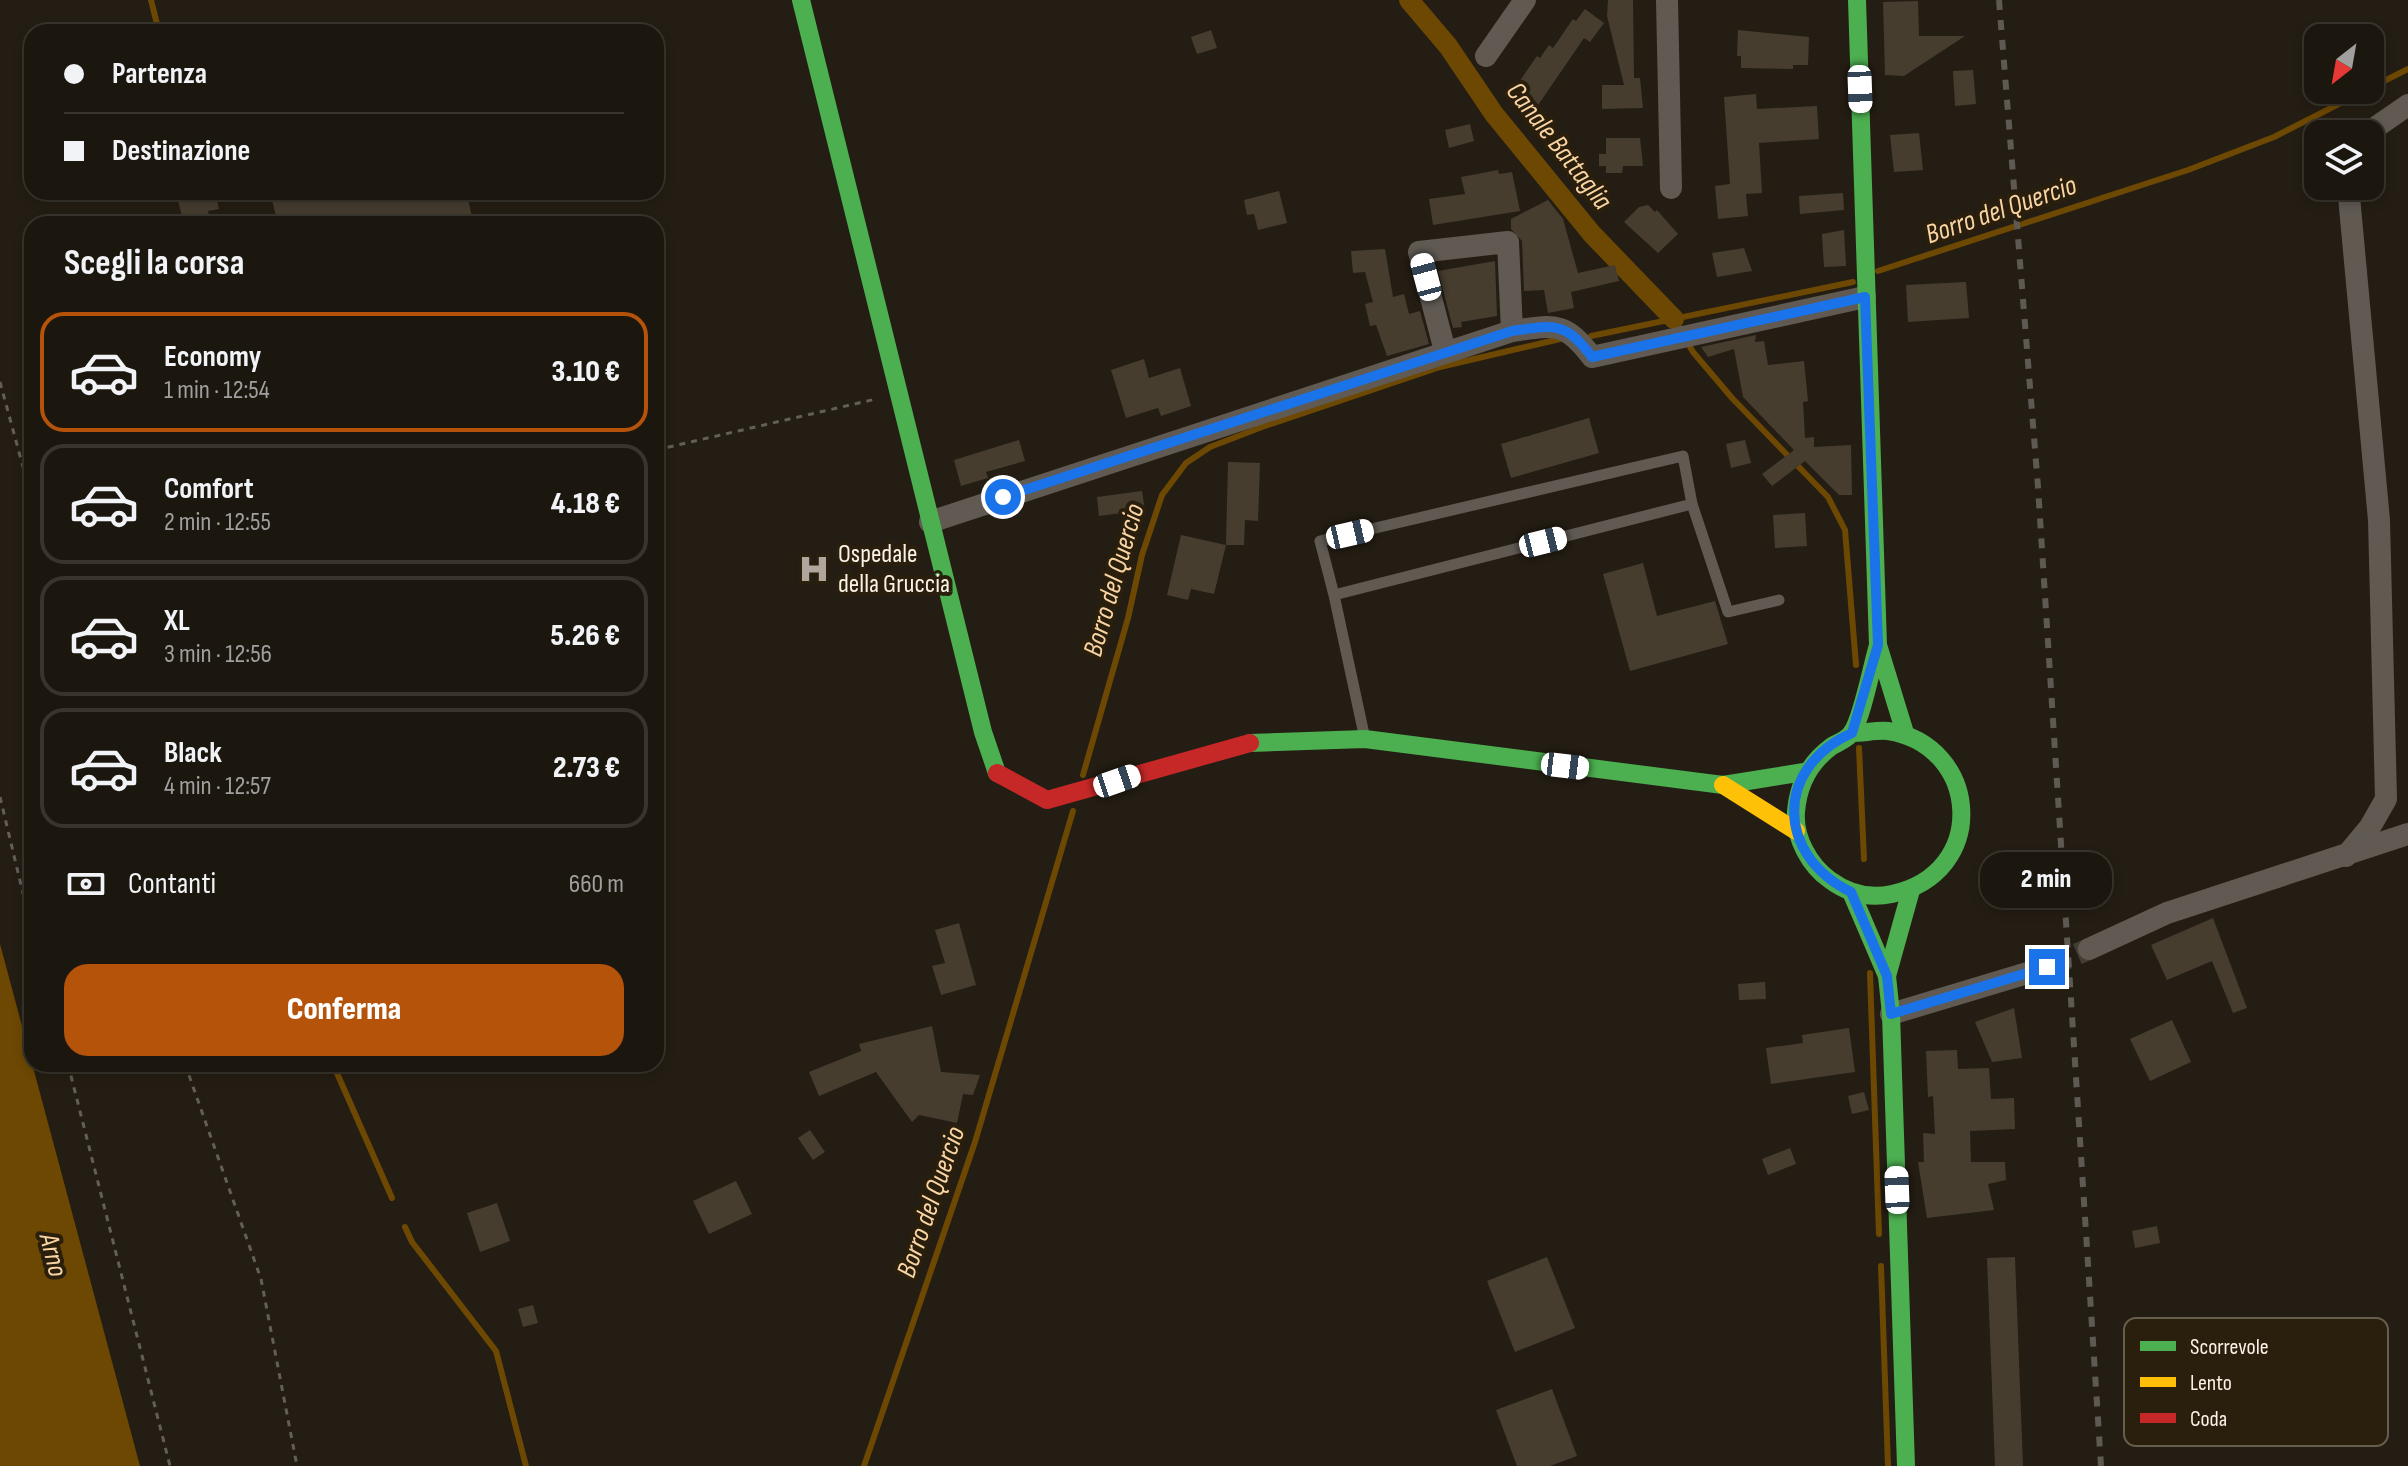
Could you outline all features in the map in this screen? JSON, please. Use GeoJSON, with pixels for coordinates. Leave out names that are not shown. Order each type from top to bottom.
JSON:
{"type":"FeatureCollection","features":[{"type":"Feature","properties":{"kind":"main road"},"geometry":{"type":"LineString","coordinates":[[801,0],[838,136],[898,393],[983,732],[997,773],[1047,800],[1252,743],[1365,739],[1723,785],[1804,772]]}},
{"type":"Feature","properties":{"kind":"main road"},"geometry":{"type":"LineString","coordinates":[[1857,0],[1878,645],[1905,733]]}},
{"type":"Feature","properties":{"kind":"main road"},"geometry":{"type":"LineString","coordinates":[[1852,733],[1878,645]]}},
{"type":"Feature","properties":{"kind":"main road"},"geometry":{"type":"LineString","coordinates":[[1884,729],[1905,733],[1927,745],[1943,759],[1954,776],[1962,817],[1955,848],[1942,868],[1911,890],[1892,896],[1851,892],[1830,882],[1815,868],[1796,831],[1797,792],[1804,772],[1816,756],[1852,733],[1884,729]]}},
{"type":"Feature","properties":{"kind":"main road"},"geometry":{"type":"LineString","coordinates":[[1723,785],[1796,831]]}},
{"type":"Feature","properties":{"kind":"main road"},"geometry":{"type":"LineString","coordinates":[[1887,976],[1911,890]]}},
{"type":"Feature","properties":{"kind":"main road"},"geometry":{"type":"LineString","coordinates":[[1851,892],[1887,976],[1891,1014],[1906,1466]]}},
{"type":"Feature","properties":{"kind":"street"},"geometry":{"type":"LineString","coordinates":[[1486,56],[1525,0]]}},
{"type":"Feature","properties":{"kind":"street"},"geometry":{"type":"LineString","coordinates":[[1667,0],[1671,188]]}},
{"type":"Feature","properties":{"kind":"street"},"geometry":{"type":"LineString","coordinates":[[2384,122],[2408,105]]}},
{"type":"Feature","properties":{"kind":"street"},"geometry":{"type":"LineString","coordinates":[[2346,856],[2370,827],[2386,799],[2379,520],[2349,200]]}},
{"type":"Feature","properties":{"kind":"street"},"geometry":{"type":"LineString","coordinates":[[1445,351],[1419,252],[1508,242],[1512,331]]}},
{"type":"Feature","properties":{"kind":"street"},"geometry":{"type":"LineString","coordinates":[[930,522],[1512,331],[1551,325],[1574,333],[1592,357],[1865,297]]}},
{"type":"Feature","properties":{"kind":"street"},"geometry":{"type":"LineString","coordinates":[[2089,949],[2167,913],[2408,834]]}},
{"type":"Feature","properties":{"kind":"street"},"geometry":{"type":"LineString","coordinates":[[1891,1014],[2047,967]]}},
{"type":"Feature","properties":{"kind":"lane"},"geometry":{"type":"LineString","coordinates":[[1365,739],[1320,541],[1683,456],[1692,504],[1728,612],[1779,600]]}},
{"type":"Feature","properties":{"kind":"lane"},"geometry":{"type":"LineString","coordinates":[[1334,595],[1692,504]]}},
{"type":"Feature","properties":{"kind":"path"},"geometry":{"type":"LineString","coordinates":[[0,382],[24,470]]}},
{"type":"Feature","properties":{"kind":"path"},"geometry":{"type":"LineString","coordinates":[[664,448],[898,393]]}},
{"type":"Feature","properties":{"kind":"path"},"geometry":{"type":"LineString","coordinates":[[1,798],[24,897]]}},
{"type":"Feature","properties":{"kind":"path"},"geometry":{"type":"LineString","coordinates":[[70,1072],[170,1466]]}},
{"type":"Feature","properties":{"kind":"path"},"geometry":{"type":"LineString","coordinates":[[188,1072],[261,1279],[297,1466]]}},
{"type":"Feature","properties":{"kind":"water","name":"Arno"},"geometry":{"type":"Polygon","coordinates":[[[0,944],[24,1033],[24,1072],[34,1072],[140,1466],[0,1466],[0,944]]]}},
{"type":"Feature","properties":{"kind":"building"},"geometry":{"type":"Polygon","coordinates":[[[1608,0],[1633,0],[1634,78],[1640,78],[1643,108],[1602,109],[1602,85],[1624,85],[1607,16],[1608,0]]]}},
{"type":"Feature","properties":{"kind":"building"},"geometry":{"type":"Polygon","coordinates":[[[1918,1],[1919,36],[1965,36],[1904,76],[1885,75],[1883,2],[1918,1]]]}},
{"type":"Feature","properties":{"kind":"building"},"geometry":{"type":"Polygon","coordinates":[[[1585,9],[1604,23],[1590,42],[1584,38],[1534,111],[1514,98],[1523,85],[1519,82],[1537,56],[1540,58],[1549,45],[1553,48],[1573,19],[1576,21],[1585,9]]]}},
{"type":"Feature","properties":{"kind":"building"},"geometry":{"type":"Polygon","coordinates":[[[1211,30],[1217,48],[1197,54],[1191,37],[1211,30]]]}},
{"type":"Feature","properties":{"kind":"building"},"geometry":{"type":"Polygon","coordinates":[[[1738,30],[1809,37],[1808,65],[1793,65],[1793,69],[1741,68],[1741,56],[1737,56],[1738,30]]]}},
{"type":"Feature","properties":{"kind":"building"},"geometry":{"type":"Polygon","coordinates":[[[1973,70],[1976,104],[1955,106],[1953,71],[1973,70]]]}},
{"type":"Feature","properties":{"kind":"building"},"geometry":{"type":"Polygon","coordinates":[[[1756,94],[1757,109],[1817,106],[1819,139],[1759,143],[1762,193],[1746,194],[1748,216],[1718,219],[1715,186],[1730,184],[1724,97],[1756,94]]]}},
{"type":"Feature","properties":{"kind":"building"},"geometry":{"type":"Polygon","coordinates":[[[1470,124],[1474,141],[1449,148],[1445,130],[1470,124]]]}},
{"type":"Feature","properties":{"kind":"building"},"geometry":{"type":"Polygon","coordinates":[[[1919,133],[1923,170],[1894,172],[1890,135],[1919,133]]]}},
{"type":"Feature","properties":{"kind":"building"},"geometry":{"type":"Polygon","coordinates":[[[1606,138],[1640,138],[1643,166],[1623,166],[1622,173],[1606,173],[1606,166],[1599,166],[1599,154],[1606,154],[1606,138]]]}},
{"type":"Feature","properties":{"kind":"building"},"geometry":{"type":"Polygon","coordinates":[[[1498,170],[1499,174],[1512,172],[1520,211],[1433,225],[1429,199],[1465,194],[1461,177],[1498,170]]]}},
{"type":"Feature","properties":{"kind":"building"},"geometry":{"type":"Polygon","coordinates":[[[1279,191],[1287,223],[1258,230],[1254,214],[1247,215],[1244,200],[1279,191]]]}},
{"type":"Feature","properties":{"kind":"building"},"geometry":{"type":"Polygon","coordinates":[[[1843,193],[1844,210],[1800,214],[1799,196],[1843,193]]]}},
{"type":"Feature","properties":{"kind":"building"},"geometry":{"type":"Polygon","coordinates":[[[178,200],[217,200],[219,209],[208,211],[209,216],[182,216],[178,200]]]}},
{"type":"Feature","properties":{"kind":"building"},"geometry":{"type":"Polygon","coordinates":[[[272,200],[468,200],[472,216],[276,216],[272,200]]]}},
{"type":"Feature","properties":{"kind":"building"},"geometry":{"type":"Polygon","coordinates":[[[1548,200],[1563,219],[1578,273],[1615,265],[1619,281],[1571,292],[1574,308],[1548,313],[1544,290],[1524,291],[1522,241],[1511,229],[1511,219],[1548,200]]]}},
{"type":"Feature","properties":{"kind":"building"},"geometry":{"type":"Polygon","coordinates":[[[1648,205],[1655,212],[1657,210],[1678,234],[1658,253],[1624,222],[1639,207],[1648,205]]]}},
{"type":"Feature","properties":{"kind":"building"},"geometry":{"type":"Polygon","coordinates":[[[1844,230],[1846,266],[1824,267],[1822,234],[1844,230]]]}},
{"type":"Feature","properties":{"kind":"building"},"geometry":{"type":"Polygon","coordinates":[[[1744,248],[1752,271],[1717,277],[1712,253],[1744,248]]]}},
{"type":"Feature","properties":{"kind":"building"},"geometry":{"type":"Polygon","coordinates":[[[1385,249],[1393,297],[1404,294],[1409,314],[1420,311],[1429,344],[1387,356],[1376,325],[1370,326],[1365,304],[1373,302],[1365,272],[1353,273],[1351,251],[1385,249]]]}},
{"type":"Feature","properties":{"kind":"building"},"geometry":{"type":"Polygon","coordinates":[[[1495,261],[1497,316],[1461,322],[1462,327],[1453,328],[1438,271],[1495,261]]]}},
{"type":"Feature","properties":{"kind":"building"},"geometry":{"type":"Polygon","coordinates":[[[1966,282],[1969,318],[1908,322],[1906,285],[1966,282]]]}},
{"type":"Feature","properties":{"kind":"building"},"geometry":{"type":"Polygon","coordinates":[[[1756,335],[1755,342],[1764,341],[1768,365],[1804,361],[1808,401],[1803,402],[1805,438],[1814,437],[1814,447],[1851,445],[1852,495],[1839,495],[1805,461],[1772,486],[1762,474],[1794,450],[1743,397],[1734,349],[1708,357],[1701,347],[1756,335]]]}},
{"type":"Feature","properties":{"kind":"building"},"geometry":{"type":"Polygon","coordinates":[[[1144,359],[1149,378],[1180,368],[1191,406],[1161,416],[1158,408],[1126,418],[1111,370],[1144,359]]]}},
{"type":"Feature","properties":{"kind":"building"},"geometry":{"type":"Polygon","coordinates":[[[1589,418],[1599,453],[1511,478],[1501,444],[1589,418]]]}},
{"type":"Feature","properties":{"kind":"building"},"geometry":{"type":"Polygon","coordinates":[[[1019,440],[1025,461],[986,472],[988,478],[961,486],[954,460],[1019,440]]]}},
{"type":"Feature","properties":{"kind":"building"},"geometry":{"type":"Polygon","coordinates":[[[1745,440],[1751,463],[1731,468],[1726,444],[1745,440]]]}},
{"type":"Feature","properties":{"kind":"building"},"geometry":{"type":"Polygon","coordinates":[[[1228,462],[1260,463],[1258,521],[1245,520],[1244,545],[1226,545],[1228,462]]]}},
{"type":"Feature","properties":{"kind":"building"},"geometry":{"type":"Polygon","coordinates":[[[1142,491],[1145,510],[1099,516],[1097,497],[1142,491]]]}},
{"type":"Feature","properties":{"kind":"building"},"geometry":{"type":"Polygon","coordinates":[[[1805,513],[1807,546],[1775,548],[1773,515],[1805,513]]]}},
{"type":"Feature","properties":{"kind":"building"},"geometry":{"type":"Polygon","coordinates":[[[1181,535],[1226,545],[1214,594],[1191,589],[1188,600],[1167,595],[1181,535]]]}},
{"type":"Feature","properties":{"kind":"building"},"geometry":{"type":"Polygon","coordinates":[[[1643,563],[1657,616],[1715,601],[1728,644],[1630,671],[1603,574],[1643,563]]]}},
{"type":"Feature","properties":{"kind":"building"},"geometry":{"type":"Polygon","coordinates":[[[1095,621],[1111,626],[1103,655],[1087,650],[1095,621]]]}},
{"type":"Feature","properties":{"kind":"building"},"geometry":{"type":"Polygon","coordinates":[[[2213,918],[2247,1008],[2233,1013],[2212,961],[2167,980],[2151,945],[2213,918]]]}},
{"type":"Feature","properties":{"kind":"building"},"geometry":{"type":"Polygon","coordinates":[[[959,923],[976,985],[941,995],[932,966],[945,963],[935,930],[959,923]]]}},
{"type":"Feature","properties":{"kind":"building"},"geometry":{"type":"Polygon","coordinates":[[[1765,982],[1766,999],[1739,1000],[1738,984],[1765,982]]]}},
{"type":"Feature","properties":{"kind":"building"},"geometry":{"type":"Polygon","coordinates":[[[2014,1008],[2022,1058],[1992,1062],[1975,1022],[2014,1008]]]}},
{"type":"Feature","properties":{"kind":"building"},"geometry":{"type":"Polygon","coordinates":[[[2172,1020],[2191,1062],[2150,1081],[2130,1039],[2172,1020]]]}},
{"type":"Feature","properties":{"kind":"building"},"geometry":{"type":"Polygon","coordinates":[[[932,1026],[941,1072],[980,1075],[973,1095],[963,1094],[957,1123],[919,1115],[912,1122],[876,1072],[819,1096],[809,1072],[861,1051],[859,1044],[932,1026]]]}},
{"type":"Feature","properties":{"kind":"building"},"geometry":{"type":"Polygon","coordinates":[[[1849,1028],[1855,1072],[1771,1084],[1766,1048],[1803,1043],[1802,1035],[1849,1028]]]}},
{"type":"Feature","properties":{"kind":"building"},"geometry":{"type":"Polygon","coordinates":[[[1957,1050],[1958,1069],[1989,1068],[1991,1099],[2014,1098],[2015,1129],[1970,1131],[1971,1162],[2005,1162],[2006,1180],[1988,1184],[1994,1210],[1927,1218],[1918,1162],[1924,1162],[1923,1133],[1935,1134],[1933,1096],[1928,1097],[1926,1051],[1957,1050]]]}},
{"type":"Feature","properties":{"kind":"building"},"geometry":{"type":"Polygon","coordinates":[[[1864,1092],[1869,1110],[1852,1114],[1848,1096],[1864,1092]]]}},
{"type":"Feature","properties":{"kind":"building"},"geometry":{"type":"Polygon","coordinates":[[[810,1130],[825,1152],[813,1160],[798,1138],[810,1130]]]}},
{"type":"Feature","properties":{"kind":"building"},"geometry":{"type":"Polygon","coordinates":[[[1790,1148],[1796,1164],[1768,1175],[1762,1159],[1790,1148]]]}},
{"type":"Feature","properties":{"kind":"building"},"geometry":{"type":"Polygon","coordinates":[[[736,1181],[752,1214],[709,1234],[693,1201],[736,1181]]]}},
{"type":"Feature","properties":{"kind":"building"},"geometry":{"type":"Polygon","coordinates":[[[497,1203],[510,1241],[480,1252],[467,1213],[497,1203]]]}},
{"type":"Feature","properties":{"kind":"building"},"geometry":{"type":"Polygon","coordinates":[[[2157,1226],[2160,1243],[2135,1248],[2132,1231],[2157,1226]]]}},
{"type":"Feature","properties":{"kind":"building"},"geometry":{"type":"Polygon","coordinates":[[[1547,1257],[1575,1328],[1515,1352],[1487,1281],[1547,1257]]]}},
{"type":"Feature","properties":{"kind":"building"},"geometry":{"type":"Polygon","coordinates":[[[2015,1257],[2023,1466],[1995,1466],[1987,1258],[2015,1257]]]}},
{"type":"Feature","properties":{"kind":"building"},"geometry":{"type":"Polygon","coordinates":[[[533,1305],[538,1323],[523,1327],[518,1309],[533,1305]]]}},
{"type":"Feature","properties":{"kind":"building"},"geometry":{"type":"Polygon","coordinates":[[[1552,1389],[1577,1456],[1550,1466],[1517,1466],[1496,1410],[1552,1389]]]}},
{"type":"Feature","properties":{"kind":"waterway"},"geometry":{"type":"LineString","coordinates":[[151,0],[157,24]]}},
{"type":"Feature","properties":{"kind":"waterway","name":"Canale Battaglia"},"geometry":{"type":"LineString","coordinates":[[1409,0],[1448,46],[1494,114],[1592,234],[1674,319]]}},
{"type":"Feature","properties":{"kind":"waterway","name":"Borro del Quercio"},"geometry":{"type":"LineString","coordinates":[[1878,271],[2188,170],[2274,137],[2408,69]]}},
{"type":"Feature","properties":{"kind":"waterway","name":"Borro del Quercio"},"geometry":{"type":"LineString","coordinates":[[1591,336],[1853,282]]}},
{"type":"Feature","properties":{"kind":"waterway"},"geometry":{"type":"LineString","coordinates":[[1674,319],[1693,352],[1732,398],[1828,497],[1845,530],[1856,665]]}},
{"type":"Feature","properties":{"kind":"waterway","name":"Borro del Quercio"},"geometry":{"type":"LineString","coordinates":[[1083,775],[1128,618],[1142,555],[1162,495],[1186,463],[1210,447],[1262,427],[1440,367],[1560,339]]}},
{"type":"Feature","properties":{"kind":"waterway"},"geometry":{"type":"LineString","coordinates":[[1859,748],[1864,859]]}},
{"type":"Feature","properties":{"kind":"waterway","name":"Borro del Quercio"},"geometry":{"type":"LineString","coordinates":[[864,1466],[975,1142],[1073,811]]}},
{"type":"Feature","properties":{"kind":"waterway"},"geometry":{"type":"LineString","coordinates":[[1870,973],[1879,1234]]}},
{"type":"Feature","properties":{"kind":"waterway"},"geometry":{"type":"LineString","coordinates":[[337,1072],[392,1198]]}},
{"type":"Feature","properties":{"kind":"waterway"},"geometry":{"type":"LineString","coordinates":[[405,1227],[412,1242],[496,1351],[526,1466]]}},
{"type":"Feature","properties":{"kind":"waterway"},"geometry":{"type":"LineString","coordinates":[[1881,1266],[1888,1466]]}},
{"type":"Feature","properties":{"kind":"tunnel"},"geometry":{"type":"LineString","coordinates":[[2047,967],[2089,949]]}},
{"type":"Feature","properties":{"kind":"railway"},"geometry":{"type":"LineString","coordinates":[[1999,0],[2038,487],[2101,1466]]}},
{"type":"Feature","properties":{"kind":"traffic: fast"},"geometry":{"type":"LineString","coordinates":[[801,0],[983,732],[997,773]]}},
{"type":"Feature","properties":{"kind":"traffic: fast"},"geometry":{"type":"LineString","coordinates":[[1857,0],[1878,645],[1905,733]]}},
{"type":"Feature","properties":{"kind":"traffic: fast"},"geometry":{"type":"LineString","coordinates":[[1852,733],[1888,731],[1919,741],[1941,759],[1956,783],[1961,810],[1958,837],[1946,862],[1924,882],[1892,894],[1860,894],[1830,880],[1816,867],[1805,850],[1796,822],[1799,793],[1806,775],[1824,752],[1848,736],[1856,725],[1878,645]]}},
{"type":"Feature","properties":{"kind":"traffic: fast"},"geometry":{"type":"LineString","coordinates":[[1250,743],[1365,739],[1723,785],[1804,772]]}},
{"type":"Feature","properties":{"kind":"traffic: fast"},"geometry":{"type":"LineString","coordinates":[[1887,976],[1911,890]]}},
{"type":"Feature","properties":{"kind":"traffic: fast"},"geometry":{"type":"LineString","coordinates":[[1851,892],[1887,976],[1891,1014],[1906,1466]]}},
{"type":"Feature","properties":{"kind":"traffic: slow"},"geometry":{"type":"LineString","coordinates":[[1723,785],[1796,831]]}},
{"type":"Feature","properties":{"kind":"traffic: jam"},"geometry":{"type":"LineString","coordinates":[[997,773],[1047,800],[1250,743]]}},
{"type":"Feature","properties":{"kind":"place","name":"Ospedale della Gruccia"},"geometry":{"type":"Point","coordinates":[814,569]}},
{"type":"Feature","properties":{"kind":"route"},"geometry":{"type":"LineString","coordinates":[[1003,497],[1512,331],[1551,325],[1574,333],[1592,357],[1865,297],[1878,645],[1852,733],[1835,740],[1816,756],[1804,772],[1797,792],[1796,831],[1805,854],[1815,868],[1830,882],[1851,892],[1887,976],[1891,1014],[2047,967]]}}]}
